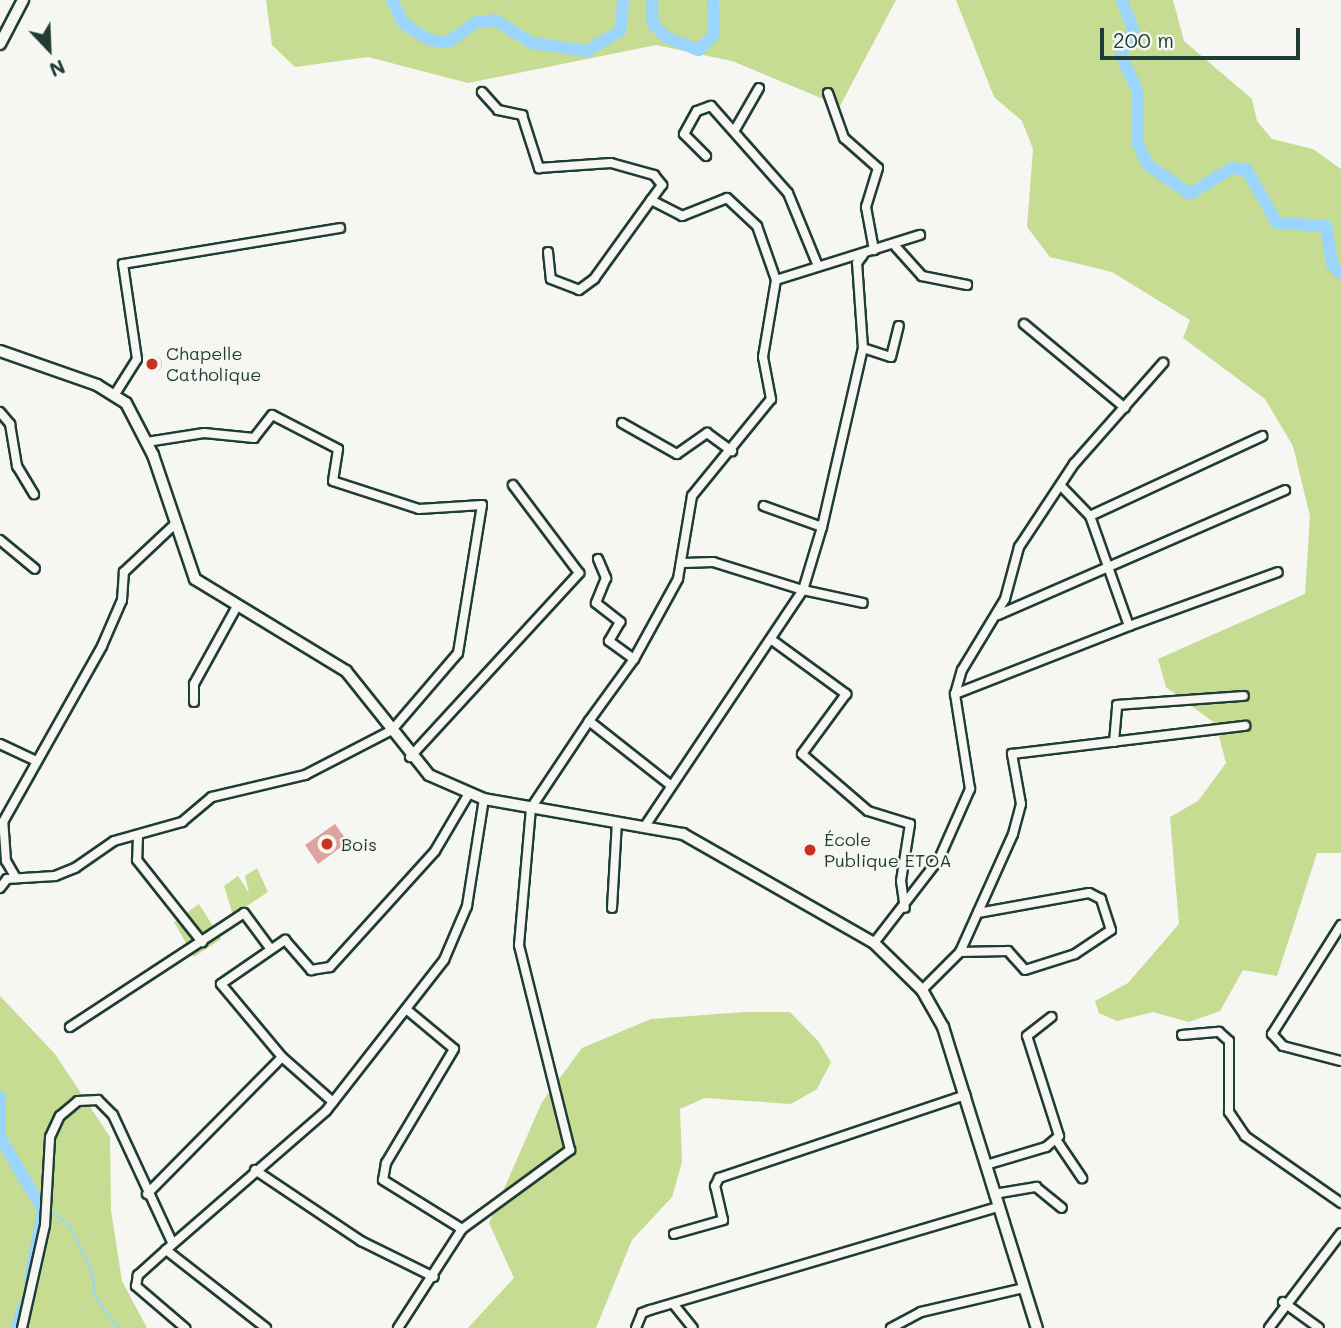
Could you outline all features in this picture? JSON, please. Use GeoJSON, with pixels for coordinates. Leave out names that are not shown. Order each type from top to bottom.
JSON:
{"type":"FeatureCollection","features":[{"type":"Feature","properties":{"kind":"street"},"geometry":{"type":"LineString","coordinates":[[0,44],[23,0]]}},
{"type":"Feature","properties":{"kind":"street"},"geometry":{"type":"LineString","coordinates":[[736,128],[759,88]]}},
{"type":"Feature","properties":{"kind":"street"},"geometry":{"type":"LineString","coordinates":[[482,92],[498,110],[522,115],[539,168],[611,163],[654,175],[662,185],[587,286],[568,287],[551,279],[548,251]]}},
{"type":"Feature","properties":{"kind":"street"},"geometry":{"type":"LineString","coordinates":[[828,93],[844,138],[878,168],[866,207],[874,250]]}},
{"type":"Feature","properties":{"kind":"street"},"geometry":{"type":"LineString","coordinates":[[706,156],[684,134],[697,111],[718,108],[794,202],[818,266]]}},
{"type":"Feature","properties":{"kind":"street"},"geometry":{"type":"LineString","coordinates":[[398,1328],[434,1277],[462,1229],[570,1150],[540,1052],[519,945],[531,808],[634,659],[684,563],[692,496],[732,451],[772,393],[763,357],[776,280],[757,226],[736,204],[720,198],[682,216],[651,200]]}},
{"type":"Feature","properties":{"kind":"street"},"geometry":{"type":"LineString","coordinates":[[116,394],[137,359],[123,264],[340,228]]}},
{"type":"Feature","properties":{"kind":"street"},"geometry":{"type":"LineString","coordinates":[[776,280],[874,250],[897,247],[920,235]]}},
{"type":"Feature","properties":{"kind":"street"},"geometry":{"type":"LineString","coordinates":[[897,247],[922,276],[967,285]]}},
{"type":"Feature","properties":{"kind":"street"},"geometry":{"type":"LineString","coordinates":[[645,826],[670,784],[772,639],[803,590],[821,527],[863,348],[857,263],[863,255]]}},
{"type":"Feature","properties":{"kind":"street"},"geometry":{"type":"LineString","coordinates":[[1024,324],[1125,408]]}},
{"type":"Feature","properties":{"kind":"street"},"geometry":{"type":"LineString","coordinates":[[863,348],[891,357],[899,326]]}},
{"type":"Feature","properties":{"kind":"street"},"geometry":{"type":"LineString","coordinates":[[0,351],[116,394],[147,442],[190,572],[237,606],[337,664],[374,699],[410,757],[441,783],[484,799],[645,826],[695,839],[874,943],[922,990],[943,1027],[1037,1328]]}},
{"type":"Feature","properties":{"kind":"street"},"geometry":{"type":"LineString","coordinates":[[874,943],[905,908],[939,859],[970,789],[955,694],[962,670],[998,615],[1019,547],[1063,488],[1074,464],[1163,363]]}},
{"type":"Feature","properties":{"kind":"street"},"geometry":{"type":"LineString","coordinates":[[0,412],[10,424],[17,466],[34,494]]}},
{"type":"Feature","properties":{"kind":"street"},"geometry":{"type":"LineString","coordinates":[[0,888],[7,879],[55,876],[114,841],[182,822],[212,797],[305,775],[392,730],[458,653],[482,505],[419,509],[333,481],[338,449],[272,415],[254,438],[204,433],[147,442]]}},
{"type":"Feature","properties":{"kind":"street"},"geometry":{"type":"LineString","coordinates":[[622,423],[677,454],[707,432],[732,451]]}},
{"type":"Feature","properties":{"kind":"street"},"geometry":{"type":"LineString","coordinates":[[1090,516],[1262,436]]}},
{"type":"Feature","properties":{"kind":"street"},"geometry":{"type":"LineString","coordinates":[[410,757],[579,573],[513,485]]}},
{"type":"Feature","properties":{"kind":"street"},"geometry":{"type":"LineString","coordinates":[[1063,488],[1090,516],[1129,626]]}},
{"type":"Feature","properties":{"kind":"street"},"geometry":{"type":"LineString","coordinates":[[998,615],[1285,490]]}},
{"type":"Feature","properties":{"kind":"street"},"geometry":{"type":"LineString","coordinates":[[764,506],[821,527]]}},
{"type":"Feature","properties":{"kind":"street"},"geometry":{"type":"LineString","coordinates":[[17,879],[9,873],[1,832],[34,760],[102,646],[122,600],[124,572],[176,523]]}},
{"type":"Feature","properties":{"kind":"street"},"geometry":{"type":"LineString","coordinates":[[0,540],[35,569]]}},
{"type":"Feature","properties":{"kind":"street"},"geometry":{"type":"LineString","coordinates":[[598,559],[606,578],[596,603],[620,622],[608,641],[634,659]]}},
{"type":"Feature","properties":{"kind":"street"},"geometry":{"type":"LineString","coordinates":[[684,563],[713,562],[803,590],[863,603]]}},
{"type":"Feature","properties":{"kind":"street"},"geometry":{"type":"LineString","coordinates":[[955,694],[1129,626],[1278,572]]}},
{"type":"Feature","properties":{"kind":"street"},"geometry":{"type":"LineString","coordinates":[[194,702],[194,684],[237,606]]}},
{"type":"Feature","properties":{"kind":"street"},"geometry":{"type":"LineString","coordinates":[[772,639],[846,694],[802,754],[868,811],[910,824],[901,881],[905,908]]}},
{"type":"Feature","properties":{"kind":"street"},"geometry":{"type":"LineString","coordinates":[[1114,741],[1117,705],[1244,696]]}},
{"type":"Feature","properties":{"kind":"street"},"geometry":{"type":"LineString","coordinates":[[589,721],[670,784]]}},
{"type":"Feature","properties":{"kind":"street"},"geometry":{"type":"LineString","coordinates":[[922,990],[960,952],[1020,804],[1012,754],[1039,745],[1114,741],[1245,726]]}},
{"type":"Feature","properties":{"kind":"street"},"geometry":{"type":"LineString","coordinates":[[0,744],[34,760]]}},
{"type":"Feature","properties":{"kind":"street"},"geometry":{"type":"LineString","coordinates":[[333,1102],[282,1056],[221,984],[270,948],[288,940],[311,970],[330,967],[435,851],[468,794]]}},
{"type":"Feature","properties":{"kind":"street"},"geometry":{"type":"LineString","coordinates":[[184,1328],[136,1286],[138,1275],[166,1250],[172,1241],[333,1102],[407,1009],[459,932],[484,799]]}},
{"type":"Feature","properties":{"kind":"street"},"geometry":{"type":"LineString","coordinates":[[612,908],[617,822]]}},
{"type":"Feature","properties":{"kind":"street"},"geometry":{"type":"LineString","coordinates":[[138,836],[137,860],[202,942]]}},
{"type":"Feature","properties":{"kind":"street"},"geometry":{"type":"LineString","coordinates":[[960,952],[1008,951],[1025,970],[1074,954],[1111,930],[1101,899],[1089,893],[978,913]]}},
{"type":"Feature","properties":{"kind":"street"},"geometry":{"type":"LineString","coordinates":[[70,1027],[244,913],[270,948]]}},
{"type":"Feature","properties":{"kind":"street"},"geometry":{"type":"LineString","coordinates":[[1341,925],[1272,1034],[1283,1046],[1341,1061]]}},
{"type":"Feature","properties":{"kind":"street"},"geometry":{"type":"LineString","coordinates":[[407,1009],[454,1049],[386,1163],[383,1180],[462,1229]]}},
{"type":"Feature","properties":{"kind":"street"},"geometry":{"type":"LineString","coordinates":[[1051,1017],[1027,1036],[1057,1141],[1082,1178]]}},
{"type":"Feature","properties":{"kind":"street"},"geometry":{"type":"LineString","coordinates":[[1182,1035],[1219,1032],[1229,1041],[1229,1112],[1245,1136],[1341,1203]]}},
{"type":"Feature","properties":{"kind":"street"},"geometry":{"type":"LineString","coordinates":[[147,1194],[282,1056]]}},
{"type":"Feature","properties":{"kind":"street"},"geometry":{"type":"LineString","coordinates":[[674,1234],[723,1220],[715,1186],[719,1178],[965,1095]]}},
{"type":"Feature","properties":{"kind":"street"},"geometry":{"type":"LineString","coordinates":[[22,1328],[45,1225],[50,1137],[60,1116],[88,1098],[107,1107],[172,1241]]}},
{"type":"Feature","properties":{"kind":"street"},"geometry":{"type":"LineString","coordinates":[[986,1165],[1057,1141]]}},
{"type":"Feature","properties":{"kind":"street"},"geometry":{"type":"LineString","coordinates":[[255,1170],[361,1241],[434,1277]]}},
{"type":"Feature","properties":{"kind":"street"},"geometry":{"type":"LineString","coordinates":[[994,1194],[1036,1187],[1062,1208]]}},
{"type":"Feature","properties":{"kind":"street"},"geometry":{"type":"LineString","coordinates":[[636,1328],[642,1313],[675,1306],[998,1207]]}},
{"type":"Feature","properties":{"kind":"street"},"geometry":{"type":"LineString","coordinates":[[1269,1328],[1283,1302],[1341,1234]]}},
{"type":"Feature","properties":{"kind":"street"},"geometry":{"type":"LineString","coordinates":[[166,1250],[266,1328]]}},
{"type":"Feature","properties":{"kind":"street"},"geometry":{"type":"LineString","coordinates":[[891,1328],[921,1312],[1023,1288]]}},
{"type":"Feature","properties":{"kind":"street"},"geometry":{"type":"LineString","coordinates":[[1283,1302],[1319,1328]]}},
{"type":"Feature","properties":{"kind":"street"},"geometry":{"type":"LineString","coordinates":[[675,1306],[693,1328]]}},
{"type":"Feature","properties":{"kind":"green space"},"geometry":{"type":"Polygon","coordinates":[[[266,0],[896,0],[840,106],[732,61],[656,45],[468,83],[368,57],[295,67],[272,45],[266,0]]]}},
{"type":"Feature","properties":{"kind":"green space"},"geometry":{"type":"Polygon","coordinates":[[[956,0],[1173,0],[1184,41],[1252,99],[1257,121],[1272,139],[1313,149],[1341,169],[1341,853],[1317,853],[1277,976],[1243,970],[1220,1011],[1189,1022],[1153,1012],[1117,1021],[1099,1013],[1095,1001],[1128,983],[1179,924],[1170,817],[1198,801],[1226,763],[1216,724],[1166,687],[1158,659],[1305,594],[1310,516],[1293,446],[1265,399],[1183,338],[1190,320],[1112,272],[1050,257],[1027,227],[1033,149],[1022,121],[994,97],[956,0]]]}},
{"type":"Feature","properties":{"kind":"green space"},"geometry":{"type":"Polygon","coordinates":[[[257,868],[268,892],[233,915],[224,886],[238,876],[249,893],[245,876],[257,868]]]}},
{"type":"Feature","properties":{"kind":"green space"},"geometry":{"type":"Polygon","coordinates":[[[199,904],[221,939],[194,957],[174,922],[199,904]]]}},
{"type":"Feature","properties":{"kind":"green space"},"geometry":{"type":"Polygon","coordinates":[[[0,996],[55,1054],[110,1137],[111,1210],[122,1281],[147,1328],[0,1328],[0,996]]]}},
{"type":"Feature","properties":{"kind":"green space"},"geometry":{"type":"Polygon","coordinates":[[[744,1012],[790,1012],[818,1041],[831,1062],[817,1089],[791,1104],[705,1098],[680,1109],[682,1162],[672,1197],[632,1240],[596,1328],[468,1328],[514,1278],[489,1223],[542,1102],[582,1048],[651,1019],[744,1012]]]}},
{"type":"Feature","properties":{"kind":"building","name":"Chapelle Catholique"},"geometry":{"type":"Polygon","coordinates":[[[153,355],[159,358],[162,364],[159,370],[153,373],[147,370],[144,364],[147,358],[153,355]]]}},
{"type":"Feature","properties":{"kind":"building","name":"Bois"},"geometry":{"type":"Polygon","coordinates":[[[335,824],[348,842],[318,864],[305,845],[335,824]]]}},
{"type":"Feature","properties":{"kind":"waterway"},"geometry":{"type":"LineString","coordinates":[[392,0],[403,23],[429,40],[448,42],[477,22],[495,20],[532,43],[587,51],[620,31],[623,0]]}},
{"type":"Feature","properties":{"kind":"waterway"},"geometry":{"type":"LineString","coordinates":[[652,0],[653,24],[666,37],[699,50],[714,34],[713,0]]}},
{"type":"Feature","properties":{"kind":"waterway"},"geometry":{"type":"LineString","coordinates":[[1122,0],[1133,28],[1121,55],[1138,92],[1138,144],[1148,165],[1190,194],[1232,168],[1247,170],[1277,223],[1326,226],[1332,265],[1341,273]]}},
{"type":"Feature","properties":{"kind":"waterway"},"geometry":{"type":"LineString","coordinates":[[0,1097],[0,1136]]}},
{"type":"Feature","properties":{"kind":"waterway"},"geometry":{"type":"LineString","coordinates":[[0,1137],[43,1210],[30,1281]]}},
{"type":"Feature","properties":{"kind":"waterway"},"geometry":{"type":"LineString","coordinates":[[50,1210],[70,1226],[92,1272],[95,1296],[118,1328]]}},
{"type":"Feature","properties":{"kind":"waterway"},"geometry":{"type":"LineString","coordinates":[[17,1328],[24,1305]]}},
{"type":"Feature","properties":{"kind":"place","name":"Chapelle Catholique"},"geometry":{"type":"Point","coordinates":[152,364]}},
{"type":"Feature","properties":{"kind":"place","name":"Bois"},"geometry":{"type":"Point","coordinates":[327,844]}},
{"type":"Feature","properties":{"kind":"place","name":"École Publique ETOA"},"geometry":{"type":"Point","coordinates":[810,850]}}]}
